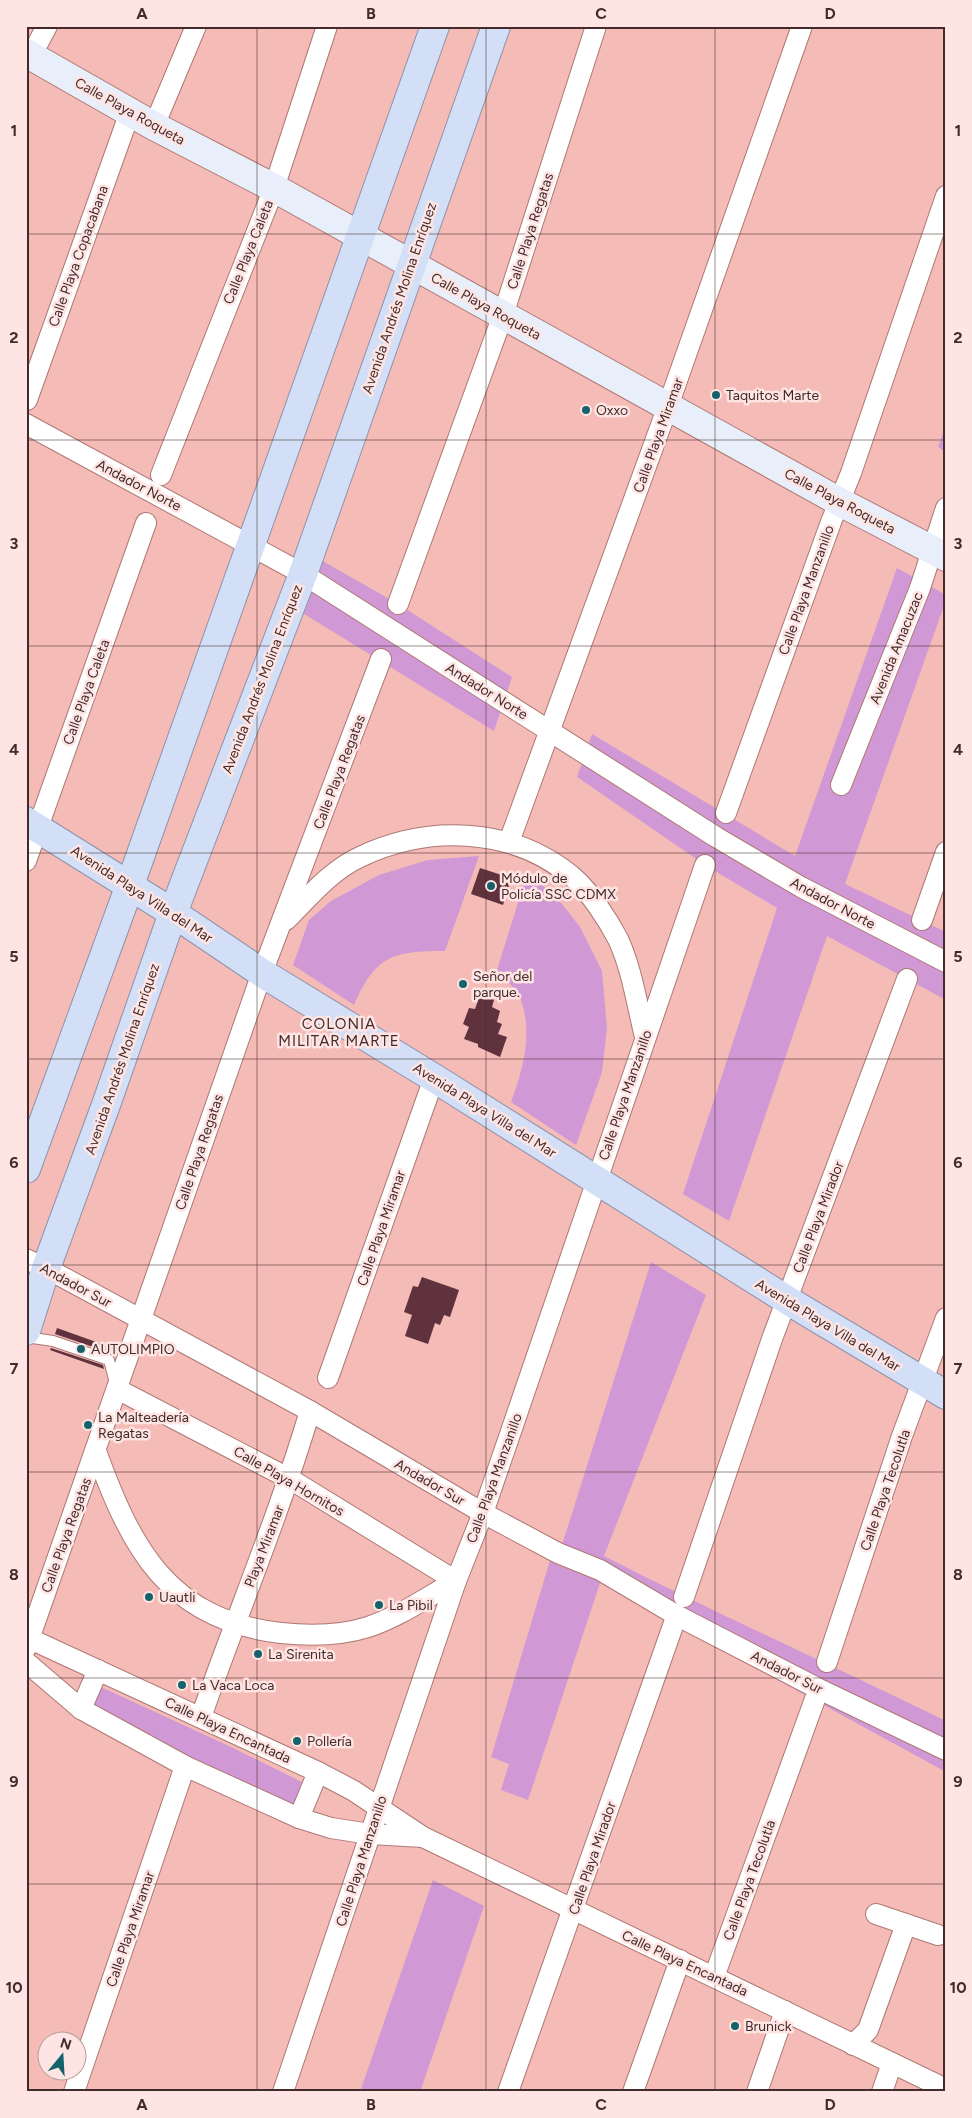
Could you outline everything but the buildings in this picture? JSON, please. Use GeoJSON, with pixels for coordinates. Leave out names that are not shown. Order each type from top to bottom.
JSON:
{"type":"FeatureCollection","features":[{"type":"Feature","properties":{"kind":"main road"},"geometry":{"type":"LineString","coordinates":[[26,1169],[130,885],[435,26]]}},
{"type":"Feature","properties":{"kind":"main road","name":"Avenida Andrés Molina Enríquez"},"geometry":{"type":"LineString","coordinates":[[26,1332],[36,1263],[110,1093],[173,913],[303,574],[496,26]]}},
{"type":"Feature","properties":{"kind":"main road","name":"Avenida Playa Villa del Mar"},"geometry":{"type":"LineString","coordinates":[[32,824],[130,885],[262,973],[434,1078],[786,1300],[946,1395]]}},
{"type":"Feature","properties":{"kind":"street"},"geometry":{"type":"LineString","coordinates":[[29,54],[47,26]]}},
{"type":"Feature","properties":{"kind":"street"},"geometry":{"type":"LineString","coordinates":[[154,126],[196,26]]}},
{"type":"Feature","properties":{"kind":"street","name":"Calle Playa Caleta"},"geometry":{"type":"LineString","coordinates":[[161,475],[274,188],[327,26]]}},
{"type":"Feature","properties":{"kind":"street","name":"Calle Playa Regatas"},"geometry":{"type":"LineString","coordinates":[[398,604],[503,315],[596,26]]}},
{"type":"Feature","properties":{"kind":"street","name":"Calle Playa Miramar"},"geometry":{"type":"LineString","coordinates":[[509,842],[668,406],[802,26]]}},
{"type":"Feature","properties":{"kind":"street","name":"Calle Playa Roqueta"},"geometry":{"type":"LineString","coordinates":[[29,54],[154,126],[274,188],[840,502],[939,553]]}},
{"type":"Feature","properties":{"kind":"street","name":"Calle Playa Copacabana"},"geometry":{"type":"LineString","coordinates":[[27,400],[130,112]]}},
{"type":"Feature","properties":{"kind":"street","name":"Calle Playa Manzanillo"},"geometry":{"type":"LineString","coordinates":[[726,813],[831,522],[840,502],[946,196]]}},
{"type":"Feature","properties":{"kind":"street","name":"Andador Norte"},"geometry":{"type":"LineString","coordinates":[[26,424],[303,574],[724,842],[801,887],[946,962]]}},
{"type":"Feature","properties":{"kind":"street","name":"Avenida Amacuzac"},"geometry":{"type":"LineString","coordinates":[[841,785],[920,588],[939,553],[946,508]]}},
{"type":"Feature","properties":{"kind":"street","name":"Calle Playa Caleta"},"geometry":{"type":"LineString","coordinates":[[26,861],[32,824],[146,523]]}},
{"type":"Feature","properties":{"kind":"street","name":"Calle Playa Regatas"},"geometry":{"type":"LineString","coordinates":[[27,1641],[96,1451],[140,1319],[262,973],[381,660]]}},
{"type":"Feature","properties":{"kind":"street"},"geometry":{"type":"LineString","coordinates":[[281,925],[328,878],[360,857],[396,843],[432,836],[474,835],[509,842],[547,858],[575,879],[600,909],[618,940],[631,977],[645,1038]]}},
{"type":"Feature","properties":{"kind":"street"},"geometry":{"type":"LineString","coordinates":[[922,920],[946,852]]}},
{"type":"Feature","properties":{"kind":"street","name":"Calle Playa Manzanillo"},"geometry":{"type":"LineString","coordinates":[[283,2092],[456,1581],[483,1513],[705,865]]}},
{"type":"Feature","properties":{"kind":"street","name":"Calle Playa Mirador"},"geometry":{"type":"LineString","coordinates":[[684,1597],[786,1300],[907,979]]}},
{"type":"Feature","properties":{"kind":"street","name":"Calle Playa Miramar"},"geometry":{"type":"LineString","coordinates":[[328,1378],[434,1078]]}},
{"type":"Feature","properties":{"kind":"street","name":"Andador Sur"},"geometry":{"type":"LineString","coordinates":[[36,1263],[310,1411],[483,1513],[558,1553],[600,1570],[676,1615],[819,1689],[946,1750]]}},
{"type":"Feature","properties":{"kind":"street","name":"Calle Playa Tecolutla"},"geometry":{"type":"LineString","coordinates":[[827,1662],[922,1382],[946,1318]]}},
{"type":"Feature","properties":{"kind":"street","name":"Calle Playa Hornitos"},"geometry":{"type":"LineString","coordinates":[[117,1389],[290,1479],[456,1581]]}},
{"type":"Feature","properties":{"kind":"street","name":"Playa Miramar"},"geometry":{"type":"LineString","coordinates":[[234,1624],[290,1479],[310,1411]]}},
{"type":"Feature","properties":{"kind":"street"},"geometry":{"type":"LineString","coordinates":[[96,1451],[113,1497],[135,1542],[156,1570],[183,1596],[212,1615],[234,1624],[271,1632],[304,1635],[337,1634],[368,1627],[395,1615],[456,1581]]}},
{"type":"Feature","properties":{"kind":"street"},"geometry":{"type":"LineString","coordinates":[[201,1717],[234,1624]]}},
{"type":"Feature","properties":{"kind":"street","name":"Calle Playa Mirador"},"geometry":{"type":"LineString","coordinates":[[508,2092],[674,1624]]}},
{"type":"Feature","properties":{"kind":"street","name":"Calle Playa Encantada"},"geometry":{"type":"LineString","coordinates":[[27,1641],[98,1670],[318,1772],[379,1806],[423,1837],[946,2089]]}},
{"type":"Feature","properties":{"kind":"street","name":"Calle Playa Encantada"},"geometry":{"type":"LineString","coordinates":[[26,1662],[81,1709],[185,1766],[299,1818],[331,1828],[370,1834],[423,1837]]}},
{"type":"Feature","properties":{"kind":"street"},"geometry":{"type":"LineString","coordinates":[[81,1709],[98,1670]]}},
{"type":"Feature","properties":{"kind":"street","name":"Calle Playa Tecolutla"},"geometry":{"type":"LineString","coordinates":[[714,1976],[815,1699]]}},
{"type":"Feature","properties":{"kind":"street","name":"Calle Playa Miramar"},"geometry":{"type":"LineString","coordinates":[[74,2092],[185,1766]]}},
{"type":"Feature","properties":{"kind":"street"},"geometry":{"type":"LineString","coordinates":[[299,1818],[318,1772]]}},
{"type":"Feature","properties":{"kind":"street"},"geometry":{"type":"LineString","coordinates":[[876,1914],[938,1935]]}},
{"type":"Feature","properties":{"kind":"street"},"geometry":{"type":"LineString","coordinates":[[853,2045],[868,2030],[906,1924]]}},
{"type":"Feature","properties":{"kind":"street"},"geometry":{"type":"LineString","coordinates":[[633,2092],[680,1960]]}},
{"type":"Feature","properties":{"kind":"street"},"geometry":{"type":"LineString","coordinates":[[757,2092],[785,2011]]}},
{"type":"Feature","properties":{"kind":"street"},"geometry":{"type":"LineString","coordinates":[[882,2092],[892,2063]]}},
{"type":"Feature","properties":{"kind":"lane"},"geometry":{"type":"LineString","coordinates":[[26,1338],[53,1341],[109,1360],[117,1389]]}},
{"type":"Feature","properties":{"kind":"shaded area"},"geometry":{"type":"Polygon","coordinates":[[[946,426],[946,452],[938,447],[946,426]]]}},
{"type":"Feature","properties":{"kind":"shaded area"},"geometry":{"type":"Polygon","coordinates":[[[321,560],[398,604],[512,677],[494,731],[301,612],[321,560]]]}},
{"type":"Feature","properties":{"kind":"shaded area"},"geometry":{"type":"Polygon","coordinates":[[[897,568],[946,595],[946,600],[845,884],[946,932],[946,1000],[827,936],[729,1221],[683,1194],[777,908],[705,865],[577,777],[592,734],[795,856],[897,568]]]}},
{"type":"Feature","properties":{"kind":"shaded area"},"geometry":{"type":"Polygon","coordinates":[[[479,856],[445,951],[412,952],[388,959],[370,975],[354,1005],[293,965],[309,920],[331,901],[379,875],[428,860],[479,856]]]}},
{"type":"Feature","properties":{"kind":"shaded area"},"geometry":{"type":"Polygon","coordinates":[[[527,874],[555,895],[580,927],[602,971],[607,1028],[602,1072],[576,1145],[511,1102],[523,1064],[526,1039],[525,1013],[521,1000],[514,988],[497,970],[527,874]]]}},
{"type":"Feature","properties":{"kind":"shaded area"},"geometry":{"type":"Polygon","coordinates":[[[651,1262],[706,1295],[604,1556],[946,1721],[946,1772],[600,1583],[528,1800],[501,1790],[509,1764],[491,1757],[551,1557],[558,1553],[564,1539],[651,1262]]]}},
{"type":"Feature","properties":{"kind":"shaded area"},"geometry":{"type":"Polygon","coordinates":[[[88,1681],[302,1782],[302,1798],[295,1808],[88,1711],[88,1681]]]}},
{"type":"Feature","properties":{"kind":"shaded area"},"geometry":{"type":"Polygon","coordinates":[[[433,1880],[484,1906],[420,2092],[360,2092],[433,1880]]]}},
{"type":"Feature","properties":{"kind":"place","name":"Taquitos Marte"},"geometry":{"type":"Point","coordinates":[716,395]}},
{"type":"Feature","properties":{"kind":"place","name":"Oxxo"},"geometry":{"type":"Point","coordinates":[586,410]}},
{"type":"Feature","properties":{"kind":"place","name":"Módulo de Policía SSC CDMX"},"geometry":{"type":"Point","coordinates":[491,886]}},
{"type":"Feature","properties":{"kind":"place","name":"Señor del parque."},"geometry":{"type":"Point","coordinates":[463,984]}},
{"type":"Feature","properties":{"kind":"place","name":"AUTOLIMPIO"},"geometry":{"type":"Point","coordinates":[81,1349]}},
{"type":"Feature","properties":{"kind":"place","name":"La Malteadería Regatas"},"geometry":{"type":"Point","coordinates":[88,1425]}},
{"type":"Feature","properties":{"kind":"place","name":"Uautli"},"geometry":{"type":"Point","coordinates":[149,1597]}},
{"type":"Feature","properties":{"kind":"place","name":"La Pibil"},"geometry":{"type":"Point","coordinates":[379,1605]}},
{"type":"Feature","properties":{"kind":"place","name":"La Sirenita"},"geometry":{"type":"Point","coordinates":[258,1654]}},
{"type":"Feature","properties":{"kind":"place","name":"La Vaca Loca"},"geometry":{"type":"Point","coordinates":[182,1685]}},
{"type":"Feature","properties":{"kind":"place","name":"Pollería"},"geometry":{"type":"Point","coordinates":[297,1741]}},
{"type":"Feature","properties":{"kind":"place","name":"Brunick"},"geometry":{"type":"Point","coordinates":[735,2026]}},
{"type":"Feature","properties":{"kind":"district","name":"COLONIA MILITAR MARTE"},"geometry":{"type":"Point","coordinates":[339,1032]}}]}
